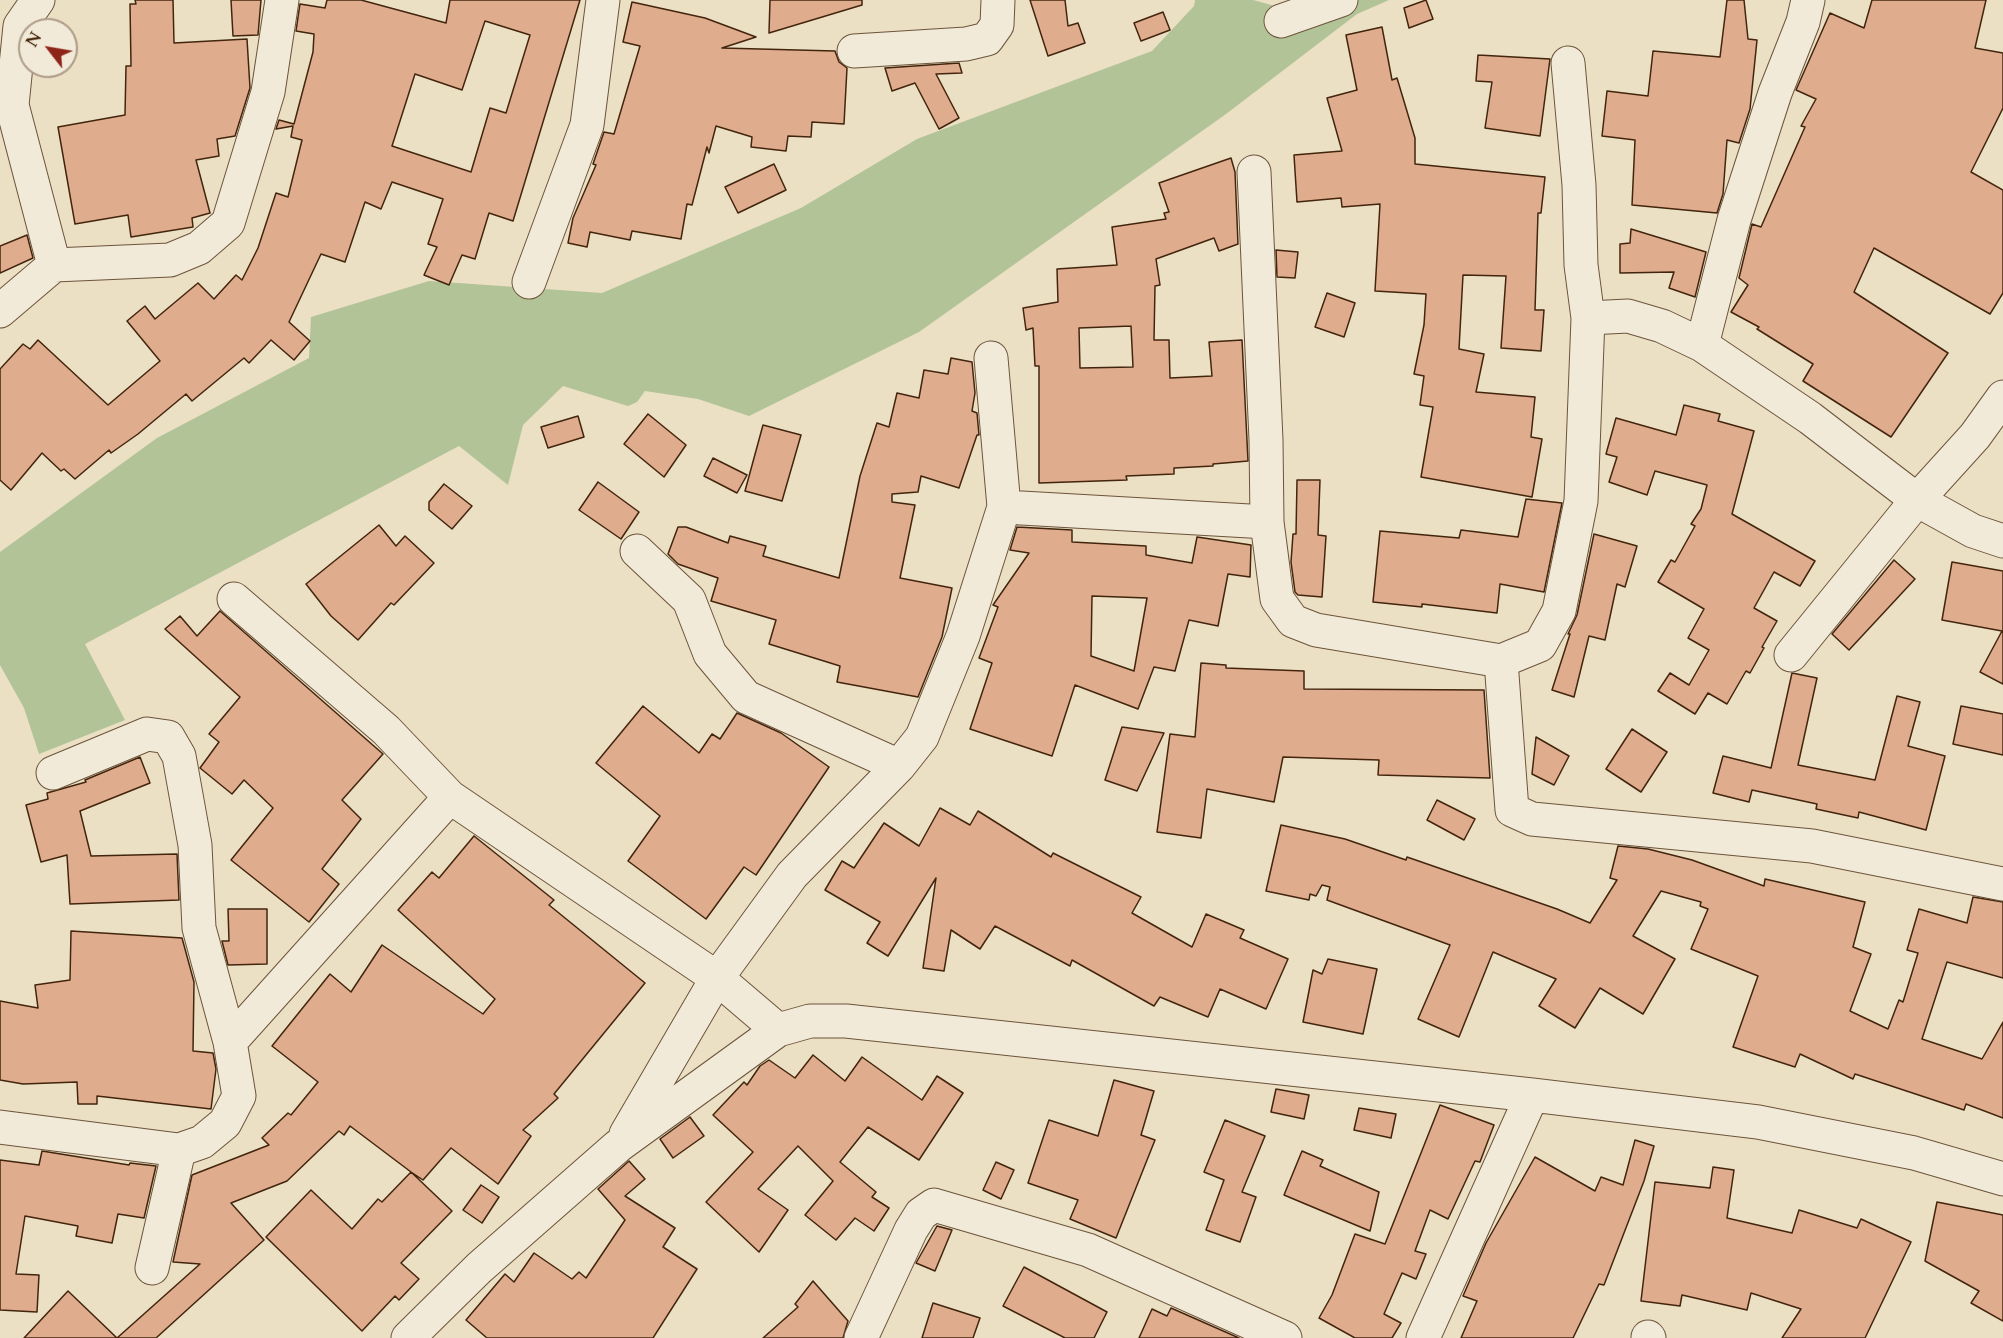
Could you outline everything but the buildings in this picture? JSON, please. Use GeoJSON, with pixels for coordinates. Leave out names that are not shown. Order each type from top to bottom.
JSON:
{"type":"FeatureCollection","features":[{"type":"Feature","properties":{"kind":"street"},"geometry":{"type":"LineString","coordinates":[[38,0],[20,26],[12,105],[54,265]]}},
{"type":"Feature","properties":{"kind":"street"},"geometry":{"type":"LineString","coordinates":[[0,311],[54,265],[170,260],[199,248],[228,223],[268,92],[282,0]]}},
{"type":"Feature","properties":{"kind":"street"},"geometry":{"type":"LineString","coordinates":[[528,282],[586,125],[603,0]]}},
{"type":"Feature","properties":{"kind":"street"},"geometry":{"type":"LineString","coordinates":[[854,51],[966,44],[987,39],[997,25],[998,0]]}},
{"type":"Feature","properties":{"kind":"street"},"geometry":{"type":"LineString","coordinates":[[1281,21],[1341,0]]}},
{"type":"Feature","properties":{"kind":"street"},"geometry":{"type":"LineString","coordinates":[[1702,345],[1734,220],[1775,93],[1803,22],[1808,0]]}},
{"type":"Feature","properties":{"kind":"street"},"geometry":{"type":"LineString","coordinates":[[1254,172],[1266,440],[1267,522],[1277,599],[1293,621],[1328,632],[1501,661],[1540,645],[1558,611],[1581,501],[1588,318],[1581,265],[1579,185],[1568,63]]}},
{"type":"Feature","properties":{"kind":"street"},"geometry":{"type":"LineString","coordinates":[[1588,318],[1628,316],[1662,326],[1702,345],[1810,418],[1917,500],[1973,531],[2003,540]]}},
{"type":"Feature","properties":{"kind":"street"},"geometry":{"type":"LineString","coordinates":[[618,1146],[717,978],[792,875],[899,766],[922,737],[963,636],[1004,507],[991,358]]}},
{"type":"Feature","properties":{"kind":"street"},"geometry":{"type":"LineString","coordinates":[[1791,655],[1917,500],[1975,436],[2003,397]]}},
{"type":"Feature","properties":{"kind":"street"},"geometry":{"type":"LineString","coordinates":[[1004,507],[1267,522]]}},
{"type":"Feature","properties":{"kind":"street"},"geometry":{"type":"LineString","coordinates":[[637,551],[689,600],[710,654],[747,697],[899,766]]}},
{"type":"Feature","properties":{"kind":"street"},"geometry":{"type":"LineString","coordinates":[[234,599],[386,730],[450,796],[717,978],[778,1030]]}},
{"type":"Feature","properties":{"kind":"street"},"geometry":{"type":"LineString","coordinates":[[1501,661],[1512,810],[1532,819],[1812,846],[2003,885]]}},
{"type":"Feature","properties":{"kind":"street"},"geometry":{"type":"LineString","coordinates":[[0,1127],[179,1150],[202,1142],[225,1123],[239,1096],[230,1042],[199,928],[195,845],[179,756],[168,737],[147,734],[53,773]]}},
{"type":"Feature","properties":{"kind":"street"},"geometry":{"type":"LineString","coordinates":[[230,1042],[450,796]]}},
{"type":"Feature","properties":{"kind":"street"},"geometry":{"type":"LineString","coordinates":[[408,1338],[479,1268],[618,1146],[778,1030],[810,1021],[846,1021],[1532,1095],[1758,1122],[1914,1153],[2003,1179]]}},
{"type":"Feature","properties":{"kind":"street"},"geometry":{"type":"LineString","coordinates":[[1423,1338],[1532,1095]]}},
{"type":"Feature","properties":{"kind":"street"},"geometry":{"type":"LineString","coordinates":[[152,1268],[179,1150]]}},
{"type":"Feature","properties":{"kind":"street"},"geometry":{"type":"LineString","coordinates":[[861,1338],[911,1230],[921,1214],[934,1205],[1088,1250],[1285,1338]]}},
{"type":"Feature","properties":{"kind":"green space"},"geometry":{"type":"Polygon","coordinates":[[[1195,0],[1253,0],[1308,15],[1343,0],[1389,0],[1357,14],[1226,114],[919,332],[749,416],[698,399],[645,391],[637,402],[628,406],[563,386],[523,425],[508,485],[459,446],[85,644],[125,720],[39,754],[24,708],[0,665],[0,552],[157,438],[309,358],[311,317],[429,281],[602,293],[801,208],[917,139],[1152,51],[1194,6],[1195,0]]]}}]}
